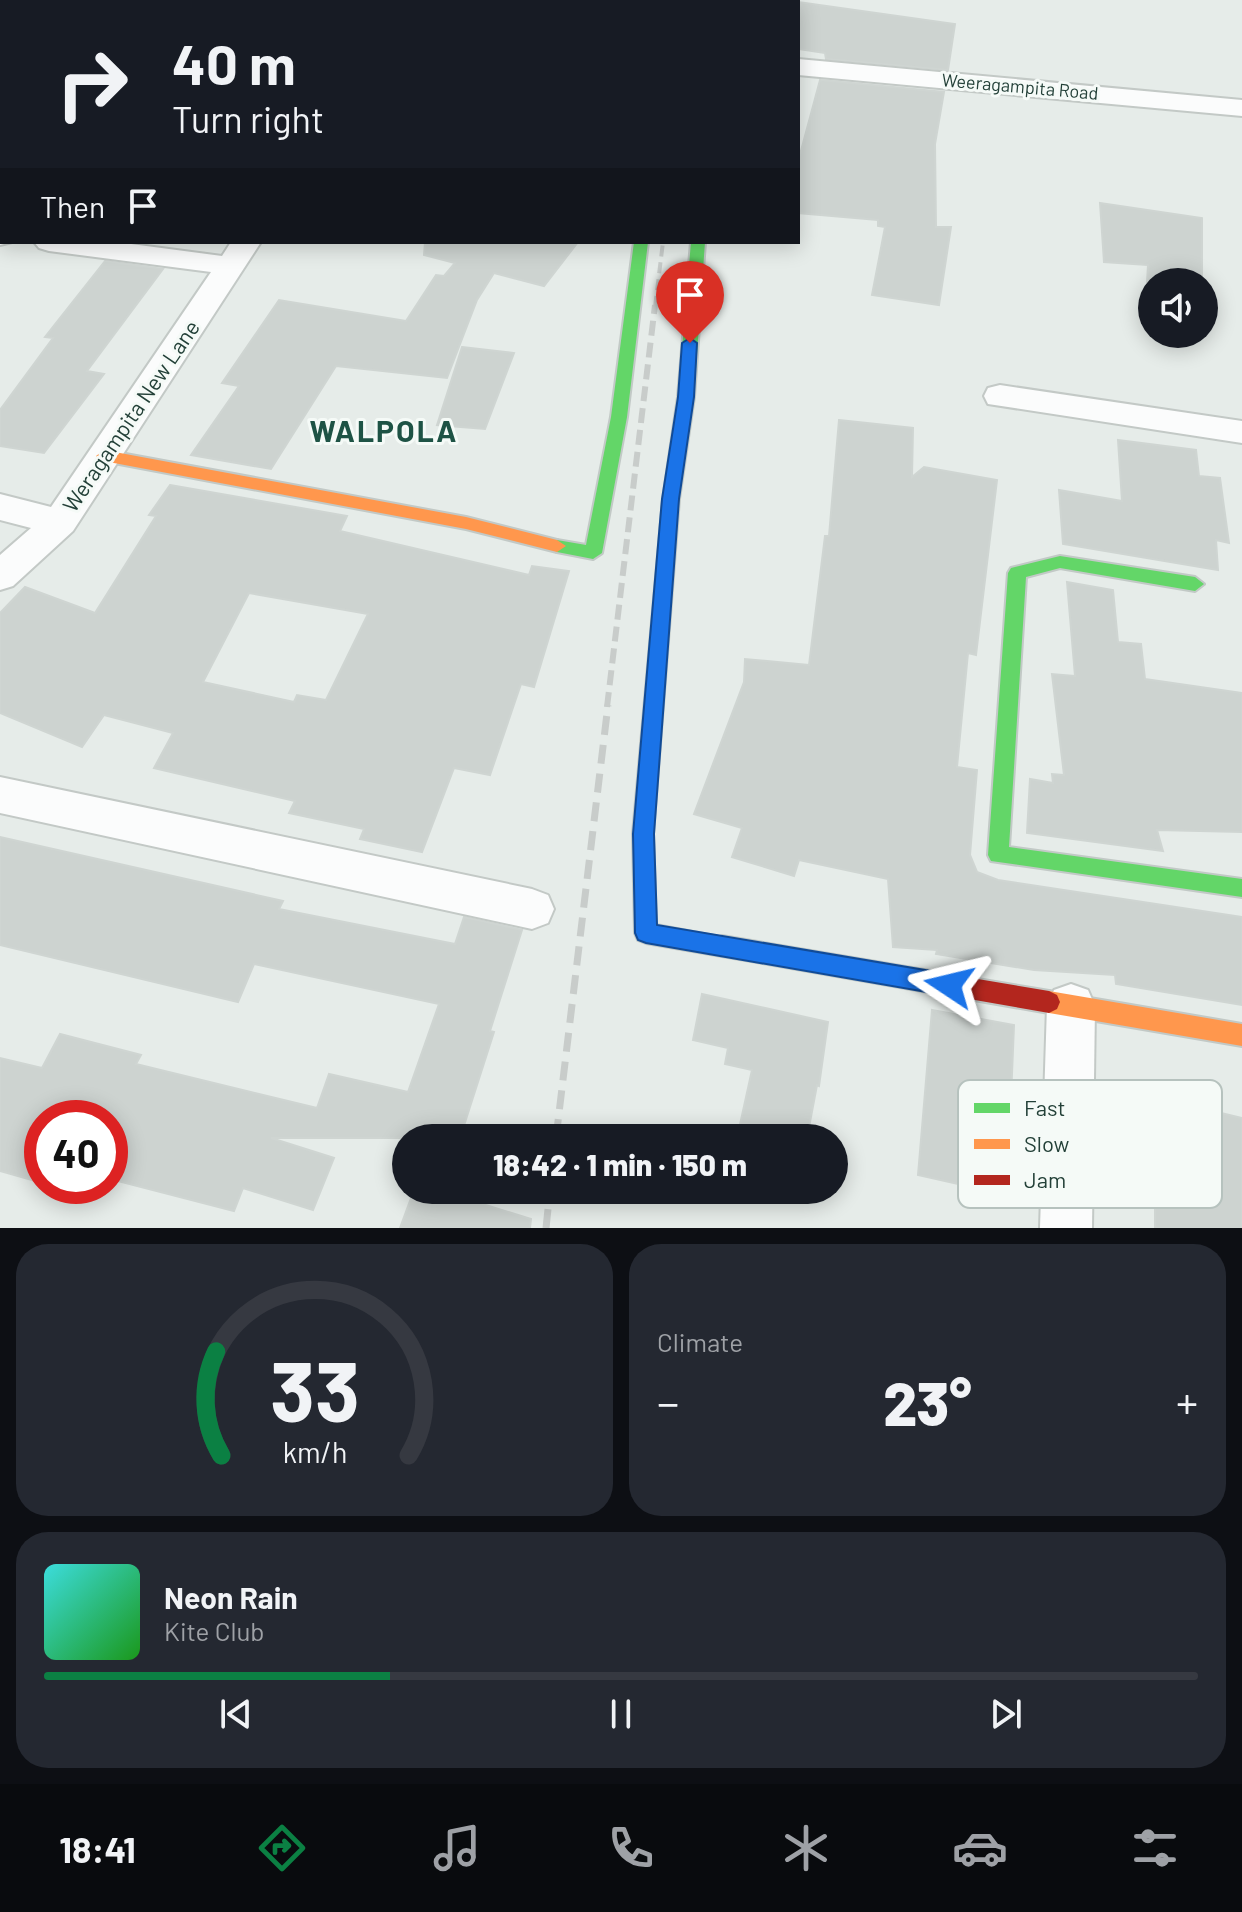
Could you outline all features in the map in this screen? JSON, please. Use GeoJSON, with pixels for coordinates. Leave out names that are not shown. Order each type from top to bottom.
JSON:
{"type":"FeatureCollection","features":[{"type":"Feature","properties":{"kind":"street","name":"Weeragampita Road"},"geometry":{"type":"LineString","coordinates":[[800,67],[1242,108]]}},
{"type":"Feature","properties":{"kind":"street"},"geometry":{"type":"LineString","coordinates":[[81,244],[239,254]]}},
{"type":"Feature","properties":{"kind":"street"},"geometry":{"type":"LineString","coordinates":[[104,456],[466,523],[529,541],[593,553],[619,417],[641,244]]}},
{"type":"Feature","properties":{"kind":"street"},"geometry":{"type":"LineString","coordinates":[[698,244],[686,397],[669,513],[649,752],[643,834],[646,933],[1242,1035]]}},
{"type":"Feature","properties":{"kind":"street","name":"Weragampita New Lane"},"geometry":{"type":"LineString","coordinates":[[0,576],[60,522],[239,254]]}},
{"type":"Feature","properties":{"kind":"street"},"geometry":{"type":"LineString","coordinates":[[1000,396],[1242,432]]}},
{"type":"Feature","properties":{"kind":"street"},"geometry":{"type":"LineString","coordinates":[[0,507],[60,522]]}},
{"type":"Feature","properties":{"kind":"street"},"geometry":{"type":"LineString","coordinates":[[1195,584],[1060,562],[1017,573],[998,855],[1242,888]]}},
{"type":"Feature","properties":{"kind":"street"},"geometry":{"type":"LineString","coordinates":[[0,795],[532,909]]}},
{"type":"Feature","properties":{"kind":"street"},"geometry":{"type":"LineString","coordinates":[[1069,1080],[1071,1006]]}},
{"type":"Feature","properties":{"kind":"street"},"geometry":{"type":"LineString","coordinates":[[1066,1208],[1066,1228]]}},
{"type":"Feature","properties":{"kind":"building"},"geometry":{"type":"Polygon","coordinates":[[[800,2],[955,24],[948,70],[826,59],[825,53],[800,49],[800,2]]]}},
{"type":"Feature","properties":{"kind":"building"},"geometry":{"type":"Polygon","coordinates":[[[820,80],[944,92],[935,144],[936,227],[951,227],[939,305],[872,295],[885,227],[878,226],[878,220],[800,213],[800,155],[820,80]]]}},
{"type":"Feature","properties":{"kind":"building"},"geometry":{"type":"Polygon","coordinates":[[[1100,203],[1202,218],[1202,268],[1148,268],[1148,265],[1104,262],[1100,203]]]}},
{"type":"Feature","properties":{"kind":"building"},"geometry":{"type":"Polygon","coordinates":[[[425,244],[576,244],[544,286],[494,273],[477,300],[447,378],[336,366],[271,469],[191,455],[239,386],[222,383],[279,300],[406,321],[436,275],[444,276],[455,263],[424,255],[425,244]]]}},
{"type":"Feature","properties":{"kind":"building"},"geometry":{"type":"Polygon","coordinates":[[[105,261],[163,269],[87,371],[104,374],[44,453],[0,446],[0,410],[53,338],[45,337],[105,261]]]}},
{"type":"Feature","properties":{"kind":"building"},"geometry":{"type":"Polygon","coordinates":[[[462,347],[514,353],[485,429],[437,425],[462,347]]]}},
{"type":"Feature","properties":{"kind":"building"},"geometry":{"type":"Polygon","coordinates":[[[839,420],[913,428],[912,477],[924,467],[997,480],[976,655],[968,653],[957,767],[977,770],[970,855],[977,872],[998,880],[1242,917],[1242,1005],[1116,984],[1115,975],[1034,970],[936,954],[937,950],[893,947],[888,879],[799,860],[794,876],[732,857],[742,828],[694,814],[744,682],[745,659],[809,665],[825,536],[829,536],[839,420]]]}},
{"type":"Feature","properties":{"kind":"building"},"geometry":{"type":"Polygon","coordinates":[[[1118,440],[1196,450],[1199,476],[1220,478],[1229,543],[1216,540],[1218,570],[1063,544],[1059,490],[1122,501],[1118,440]]]}},
{"type":"Feature","properties":{"kind":"building"},"geometry":{"type":"Polygon","coordinates":[[[170,485],[347,516],[340,531],[529,575],[532,566],[569,571],[534,687],[521,684],[490,775],[454,768],[422,852],[360,839],[364,829],[289,813],[295,801],[154,768],[173,733],[104,715],[82,747],[0,713],[0,613],[25,587],[95,613],[156,516],[149,515],[170,485]],[[249,593],[203,682],[294,702],[297,695],[326,700],[368,614],[249,593]]]}},
{"type":"Feature","properties":{"kind":"building"},"geometry":{"type":"Polygon","coordinates":[[[1067,582],[1113,590],[1118,642],[1141,644],[1145,679],[1242,693],[1242,832],[1157,830],[1163,851],[1027,833],[1030,779],[1053,783],[1052,774],[1064,775],[1052,674],[1075,676],[1067,582]]]}},
{"type":"Feature","properties":{"kind":"building"},"geometry":{"type":"Polygon","coordinates":[[[0,837],[283,901],[279,909],[455,944],[464,917],[522,930],[464,1124],[392,1124],[392,1138],[271,1138],[334,1158],[313,1210],[243,1188],[234,1211],[128,1184],[128,1100],[24,1100],[24,1178],[0,1171],[0,1058],[42,1068],[60,1034],[141,1055],[136,1064],[317,1108],[329,1074],[408,1092],[439,1004],[254,964],[238,1002],[0,945],[0,837]]]}},
{"type":"Feature","properties":{"kind":"building"},"geometry":{"type":"Polygon","coordinates":[[[702,994],[828,1022],[819,1086],[810,1124],[740,1124],[752,1070],[725,1064],[728,1048],[693,1040],[702,994]]]}},
{"type":"Feature","properties":{"kind":"building"},"geometry":{"type":"Polygon","coordinates":[[[932,1010],[1014,1025],[1012,1080],[958,1080],[958,1184],[918,1175],[932,1010]]]}},
{"type":"Feature","properties":{"kind":"building"},"geometry":{"type":"Polygon","coordinates":[[[1222,1113],[1242,1118],[1242,1228],[1155,1228],[1155,1208],[1222,1208],[1222,1113]]]}},
{"type":"Feature","properties":{"kind":"building"},"geometry":{"type":"Polygon","coordinates":[[[409,1204],[483,1204],[531,1219],[530,1228],[400,1228],[409,1204]]]}},
{"type":"Feature","properties":{"kind":"railway"},"geometry":{"type":"LineString","coordinates":[[655,307],[663,244]]}},
{"type":"Feature","properties":{"kind":"railway"},"geometry":{"type":"LineString","coordinates":[[607,707],[655,305]]}},
{"type":"Feature","properties":{"kind":"railway"},"geometry":{"type":"LineString","coordinates":[[558,1124],[608,705]]}},
{"type":"Feature","properties":{"kind":"railway"},"geometry":{"type":"LineString","coordinates":[[546,1228],[549,1204]]}},
{"type":"Feature","properties":{"kind":"traffic: fast"},"geometry":{"type":"LineString","coordinates":[[557,546],[593,553],[619,417],[641,244]]}},
{"type":"Feature","properties":{"kind":"traffic: fast"},"geometry":{"type":"LineString","coordinates":[[698,244],[686,397],[671,499],[643,834],[646,933],[722,946]]}},
{"type":"Feature","properties":{"kind":"traffic: fast"},"geometry":{"type":"LineString","coordinates":[[1195,584],[1060,562],[1017,573],[998,855],[1242,888]]}},
{"type":"Feature","properties":{"kind":"traffic: slow"},"geometry":{"type":"LineString","coordinates":[[104,456],[466,523],[557,546]]}},
{"type":"Feature","properties":{"kind":"traffic: slow"},"geometry":{"type":"LineString","coordinates":[[1049,1002],[1242,1035]]}},
{"type":"Feature","properties":{"kind":"traffic: jam"},"geometry":{"type":"LineString","coordinates":[[722,946],[1049,1002]]}},
{"type":"Feature","properties":{"kind":"district","name":"WALPOLA"},"geometry":{"type":"Point","coordinates":[384,432]}},
{"type":"Feature","properties":{"kind":"route"},"geometry":{"type":"LineString","coordinates":[[690,343],[686,397],[671,499],[643,834],[646,933],[949,985]]}}]}
